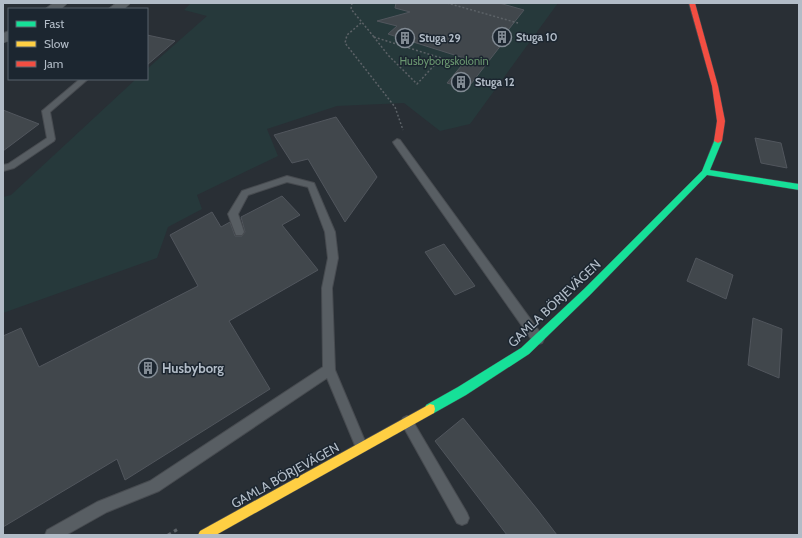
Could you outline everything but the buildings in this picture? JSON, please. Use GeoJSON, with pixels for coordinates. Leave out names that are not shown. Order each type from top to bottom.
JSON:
{"type":"FeatureCollection","features":[{"type":"Feature","properties":{"kind":"street","name":"GAMLA BÖRJEVÄGEN"},"geometry":{"type":"LineString","coordinates":[[204,535],[462,391],[525,351],[588,292],[705,172],[718,146],[721,121],[715,86],[692,3]]}},
{"type":"Feature","properties":{"kind":"street"},"geometry":{"type":"LineString","coordinates":[[705,172],[799,187]]}},
{"type":"Feature","properties":{"kind":"lane"},"geometry":{"type":"LineString","coordinates":[[3,168],[11,166],[51,139],[46,110],[83,80]]}},
{"type":"Feature","properties":{"kind":"lane"},"geometry":{"type":"LineString","coordinates":[[397,142],[538,340]]}},
{"type":"Feature","properties":{"kind":"lane"},"geometry":{"type":"LineString","coordinates":[[239,232],[233,214],[245,193],[287,179],[311,184],[330,232],[333,258],[327,288],[329,370],[361,448]]}},
{"type":"Feature","properties":{"kind":"lane"},"geometry":{"type":"LineString","coordinates":[[52,535],[102,507],[154,486],[329,370]]}},
{"type":"Feature","properties":{"kind":"lane"},"geometry":{"type":"LineString","coordinates":[[407,422],[462,518]]}},
{"type":"Feature","properties":{"kind":"path"},"geometry":{"type":"LineString","coordinates":[[352,3],[351,9],[361,23],[388,55],[417,84],[441,58],[373,37]]}},
{"type":"Feature","properties":{"kind":"path"},"geometry":{"type":"LineString","coordinates":[[447,3],[518,23]]}},
{"type":"Feature","properties":{"kind":"path"},"geometry":{"type":"LineString","coordinates":[[361,23],[346,35],[345,43],[395,107],[404,132]]}},
{"type":"Feature","properties":{"kind":"green space","name":"Husbyborgskolonin"},"geometry":{"type":"Polygon","coordinates":[[[191,3],[558,3],[470,124],[440,131],[404,103],[337,106],[267,129],[278,156],[197,195],[202,209],[168,227],[157,258],[3,313],[3,197],[11,195],[135,80],[148,80],[148,68],[207,16],[184,10],[191,3]]]}},
{"type":"Feature","properties":{"kind":"traffic: fast"},"geometry":{"type":"LineString","coordinates":[[430,409],[462,391],[525,351],[587,292],[705,172],[718,141]]}},
{"type":"Feature","properties":{"kind":"traffic: fast"},"geometry":{"type":"LineString","coordinates":[[705,172],[799,187]]}},
{"type":"Feature","properties":{"kind":"traffic: slow"},"geometry":{"type":"LineString","coordinates":[[204,535],[430,409]]}},
{"type":"Feature","properties":{"kind":"traffic: jam"},"geometry":{"type":"LineString","coordinates":[[692,3],[715,86],[721,121],[718,141]]}},
{"type":"Feature","properties":{"kind":"place","name":"Stuga 10"},"geometry":{"type":"Point","coordinates":[502,37]}},
{"type":"Feature","properties":{"kind":"place","name":"Stuga 29"},"geometry":{"type":"Point","coordinates":[405,38]}},
{"type":"Feature","properties":{"kind":"place","name":"Stuga 12"},"geometry":{"type":"Point","coordinates":[461,82]}},
{"type":"Feature","properties":{"kind":"place","name":"Husbyborg"},"geometry":{"type":"Point","coordinates":[148,368]}}]}
